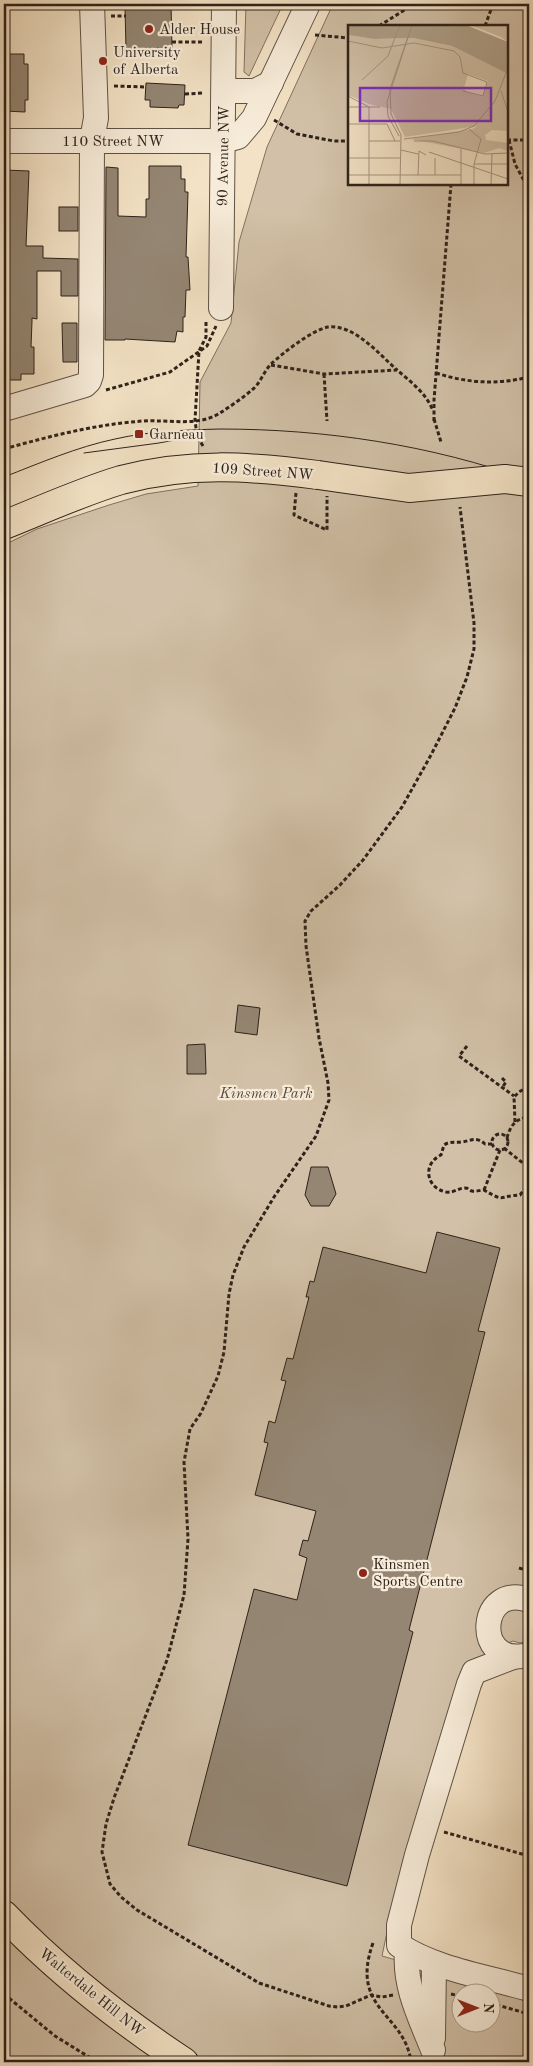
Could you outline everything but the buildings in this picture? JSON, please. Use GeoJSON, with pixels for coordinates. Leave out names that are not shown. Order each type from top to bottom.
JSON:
{"type":"FeatureCollection","features":[{"type":"Feature","properties":{"kind":"main road","name":"109 Street NW"},"geometry":{"type":"LineString","coordinates":[[4,525],[94,489],[122,480],[198,467],[236,466],[314,486],[409,488],[506,479],[529,482]]}},
{"type":"Feature","properties":{"kind":"main road","name":"Walterdale Hill NW"},"geometry":{"type":"LineString","coordinates":[[4,1915],[94,1997],[123,2020],[184,2062]]}},
{"type":"Feature","properties":{"kind":"street"},"geometry":{"type":"LineString","coordinates":[[4,409],[85,384],[89,381],[91,375],[92,140],[96,118],[93,86],[92,4]]}},
{"type":"Feature","properties":{"kind":"street","name":"90 Avenue NW"},"geometry":{"type":"LineString","coordinates":[[221,308],[223,141],[214,92],[224,4]]}},
{"type":"Feature","properties":{"kind":"street"},"geometry":{"type":"LineString","coordinates":[[223,141],[238,138],[243,134],[257,113],[308,4]]}},
{"type":"Feature","properties":{"kind":"street"},"geometry":{"type":"LineString","coordinates":[[214,92],[255,91],[271,83]]}},
{"type":"Feature","properties":{"kind":"street","name":"110 Street NW"},"geometry":{"type":"LineString","coordinates":[[4,141],[223,141]]}},
{"type":"Feature","properties":{"kind":"street"},"geometry":{"type":"LineString","coordinates":[[477,1672],[478,1655],[490,1614],[504,1600],[513,1598],[529,1600]]}},
{"type":"Feature","properties":{"kind":"street"},"geometry":{"type":"LineString","coordinates":[[487,1623],[491,1642],[498,1650],[521,1655]]}},
{"type":"Feature","properties":{"kind":"street"},"geometry":{"type":"LineString","coordinates":[[521,1655],[474,1672],[468,1684],[425,1828],[399,1925],[398,1945],[407,1951],[434,1962],[529,1989]]}},
{"type":"Feature","properties":{"kind":"street"},"geometry":{"type":"LineString","coordinates":[[407,1951],[406,1967],[411,1993],[433,2056]]}},
{"type":"Feature","properties":{"kind":"street"},"geometry":{"type":"LineString","coordinates":[[433,2056],[434,1962]]}},
{"type":"Feature","properties":{"kind":"path"},"geometry":{"type":"LineString","coordinates":[[381,25],[414,4]]}},
{"type":"Feature","properties":{"kind":"path"},"geometry":{"type":"LineString","coordinates":[[485,25],[493,4]]}},
{"type":"Feature","properties":{"kind":"path"},"geometry":{"type":"LineString","coordinates":[[307,35],[348,38]]}},
{"type":"Feature","properties":{"kind":"path"},"geometry":{"type":"LineString","coordinates":[[172,42],[205,42]]}},
{"type":"Feature","properties":{"kind":"path"},"geometry":{"type":"LineString","coordinates":[[93,86],[146,87]]}},
{"type":"Feature","properties":{"kind":"path"},"geometry":{"type":"LineString","coordinates":[[184,94],[214,92]]}},
{"type":"Feature","properties":{"kind":"path"},"geometry":{"type":"LineString","coordinates":[[268,115],[298,134],[334,142],[348,141]]}},
{"type":"Feature","properties":{"kind":"path"},"geometry":{"type":"LineString","coordinates":[[529,140],[508,140],[515,164],[529,190]]}},
{"type":"Feature","properties":{"kind":"path"},"geometry":{"type":"LineString","coordinates":[[434,421],[451,185]]}},
{"type":"Feature","properties":{"kind":"path"},"geometry":{"type":"LineString","coordinates":[[529,268],[527,293],[529,301]]}},
{"type":"Feature","properties":{"kind":"path"},"geometry":{"type":"LineString","coordinates":[[207,449],[201,444],[197,436],[195,420],[199,351],[210,340],[221,308]]}},
{"type":"Feature","properties":{"kind":"path"},"geometry":{"type":"LineString","coordinates":[[4,449],[84,429],[122,423],[195,420],[219,414],[253,389],[271,365],[299,342],[327,327],[338,327],[357,336],[421,392],[431,405],[441,442]]}},
{"type":"Feature","properties":{"kind":"path"},"geometry":{"type":"LineString","coordinates":[[271,365],[324,374],[397,370]]}},
{"type":"Feature","properties":{"kind":"path"},"geometry":{"type":"LineString","coordinates":[[436,373],[452,378],[484,382],[501,382],[529,377]]}},
{"type":"Feature","properties":{"kind":"path"},"geometry":{"type":"LineString","coordinates":[[324,374],[327,421]]}},
{"type":"Feature","properties":{"kind":"path"},"geometry":{"type":"LineString","coordinates":[[314,486],[327,530],[294,515],[314,486]]}},
{"type":"Feature","properties":{"kind":"path"},"geometry":{"type":"LineString","coordinates":[[411,1993],[382,1997],[371,1995],[338,2007],[328,2006],[258,1982],[137,1910],[121,1897],[110,1884],[102,1852],[106,1824],[114,1798],[167,1660],[184,1594],[188,1539],[184,1462],[190,1429],[210,1396],[218,1376],[224,1352],[233,1275],[256,1224],[316,1136],[329,1100],[328,1083],[319,1038],[306,946],[305,921],[311,911],[340,885],[363,860],[387,829],[431,755],[455,708],[467,676],[474,649],[474,629],[460,507]]}},
{"type":"Feature","properties":{"kind":"path"},"geometry":{"type":"LineString","coordinates":[[466,1046],[459,1056],[503,1086],[514,1096]]}},
{"type":"Feature","properties":{"kind":"path"},"geometry":{"type":"LineString","coordinates":[[501,1079],[506,1082],[503,1086]]}},
{"type":"Feature","properties":{"kind":"path"},"geometry":{"type":"LineString","coordinates":[[515,1122],[512,1101],[514,1096],[529,1086]]}},
{"type":"Feature","properties":{"kind":"path"},"geometry":{"type":"LineString","coordinates":[[484,1190],[502,1149],[508,1142],[507,1138],[511,1127],[522,1118],[529,1117]]}},
{"type":"Feature","properties":{"kind":"path"},"geometry":{"type":"LineString","coordinates":[[492,1144],[496,1135],[503,1135],[507,1138]]}},
{"type":"Feature","properties":{"kind":"path"},"geometry":{"type":"LineString","coordinates":[[529,1168],[502,1149],[475,1139],[448,1143],[442,1148],[441,1155],[432,1161],[428,1170],[433,1185],[441,1190],[451,1192],[466,1188],[475,1191],[484,1190],[498,1198],[509,1198],[520,1195],[529,1183]]}},
{"type":"Feature","properties":{"kind":"path"},"geometry":{"type":"LineString","coordinates":[[519,1568],[526,1570],[529,1578]]}},
{"type":"Feature","properties":{"kind":"path"},"geometry":{"type":"LineString","coordinates":[[425,1828],[529,1856]]}},
{"type":"Feature","properties":{"kind":"path"},"geometry":{"type":"LineString","coordinates":[[372,1943],[367,1965],[367,1979],[371,1995],[403,2039],[411,2062]]}},
{"type":"Feature","properties":{"kind":"path"},"geometry":{"type":"LineString","coordinates":[[434,1990],[450,1994]]}},
{"type":"Feature","properties":{"kind":"path"},"geometry":{"type":"LineString","coordinates":[[4,1994],[55,2036],[97,2062]]}},
{"type":"Feature","properties":{"kind":"path"},"geometry":{"type":"LineString","coordinates":[[500,2007],[529,2014]]}},
{"type":"Feature","properties":{"kind":"green space"},"geometry":{"type":"Polygon","coordinates":[[[246,4],[283,4],[249,76],[244,72],[246,4]]]}},
{"type":"Feature","properties":{"kind":"green space","name":"Kinsmen Park"},"geometry":{"type":"Polygon","coordinates":[[[333,4],[529,4],[529,1641],[520,1643],[513,1641],[493,1649],[387,1932],[382,1956],[480,1984],[450,1984],[450,2034],[500,2034],[500,1990],[529,1998],[529,2062],[4,2062],[4,545],[37,529],[109,505],[146,494],[198,486],[200,382],[231,323],[239,242],[267,147],[333,4]]]}},
{"type":"Feature","properties":{"kind":"tram line"},"geometry":{"type":"LineString","coordinates":[[4,477],[101,442],[128,436],[181,430],[220,429],[299,432],[377,441],[454,457],[529,480]]}},
{"type":"Feature","properties":{"kind":"tram line"},"geometry":{"type":"LineString","coordinates":[[84,453],[202,435]]}},
{"type":"Feature","properties":{"kind":"place","name":"Alder House"},"geometry":{"type":"Point","coordinates":[149,29]}},
{"type":"Feature","properties":{"kind":"place","name":"University of Alberta"},"geometry":{"type":"Point","coordinates":[103,61]}},
{"type":"Feature","properties":{"kind":"place","name":"Garneau"},"geometry":{"type":"Point","coordinates":[139,434]}},
{"type":"Feature","properties":{"kind":"place","name":"Kinsmen Sports Centre"},"geometry":{"type":"Point","coordinates":[363,1573]}}]}
